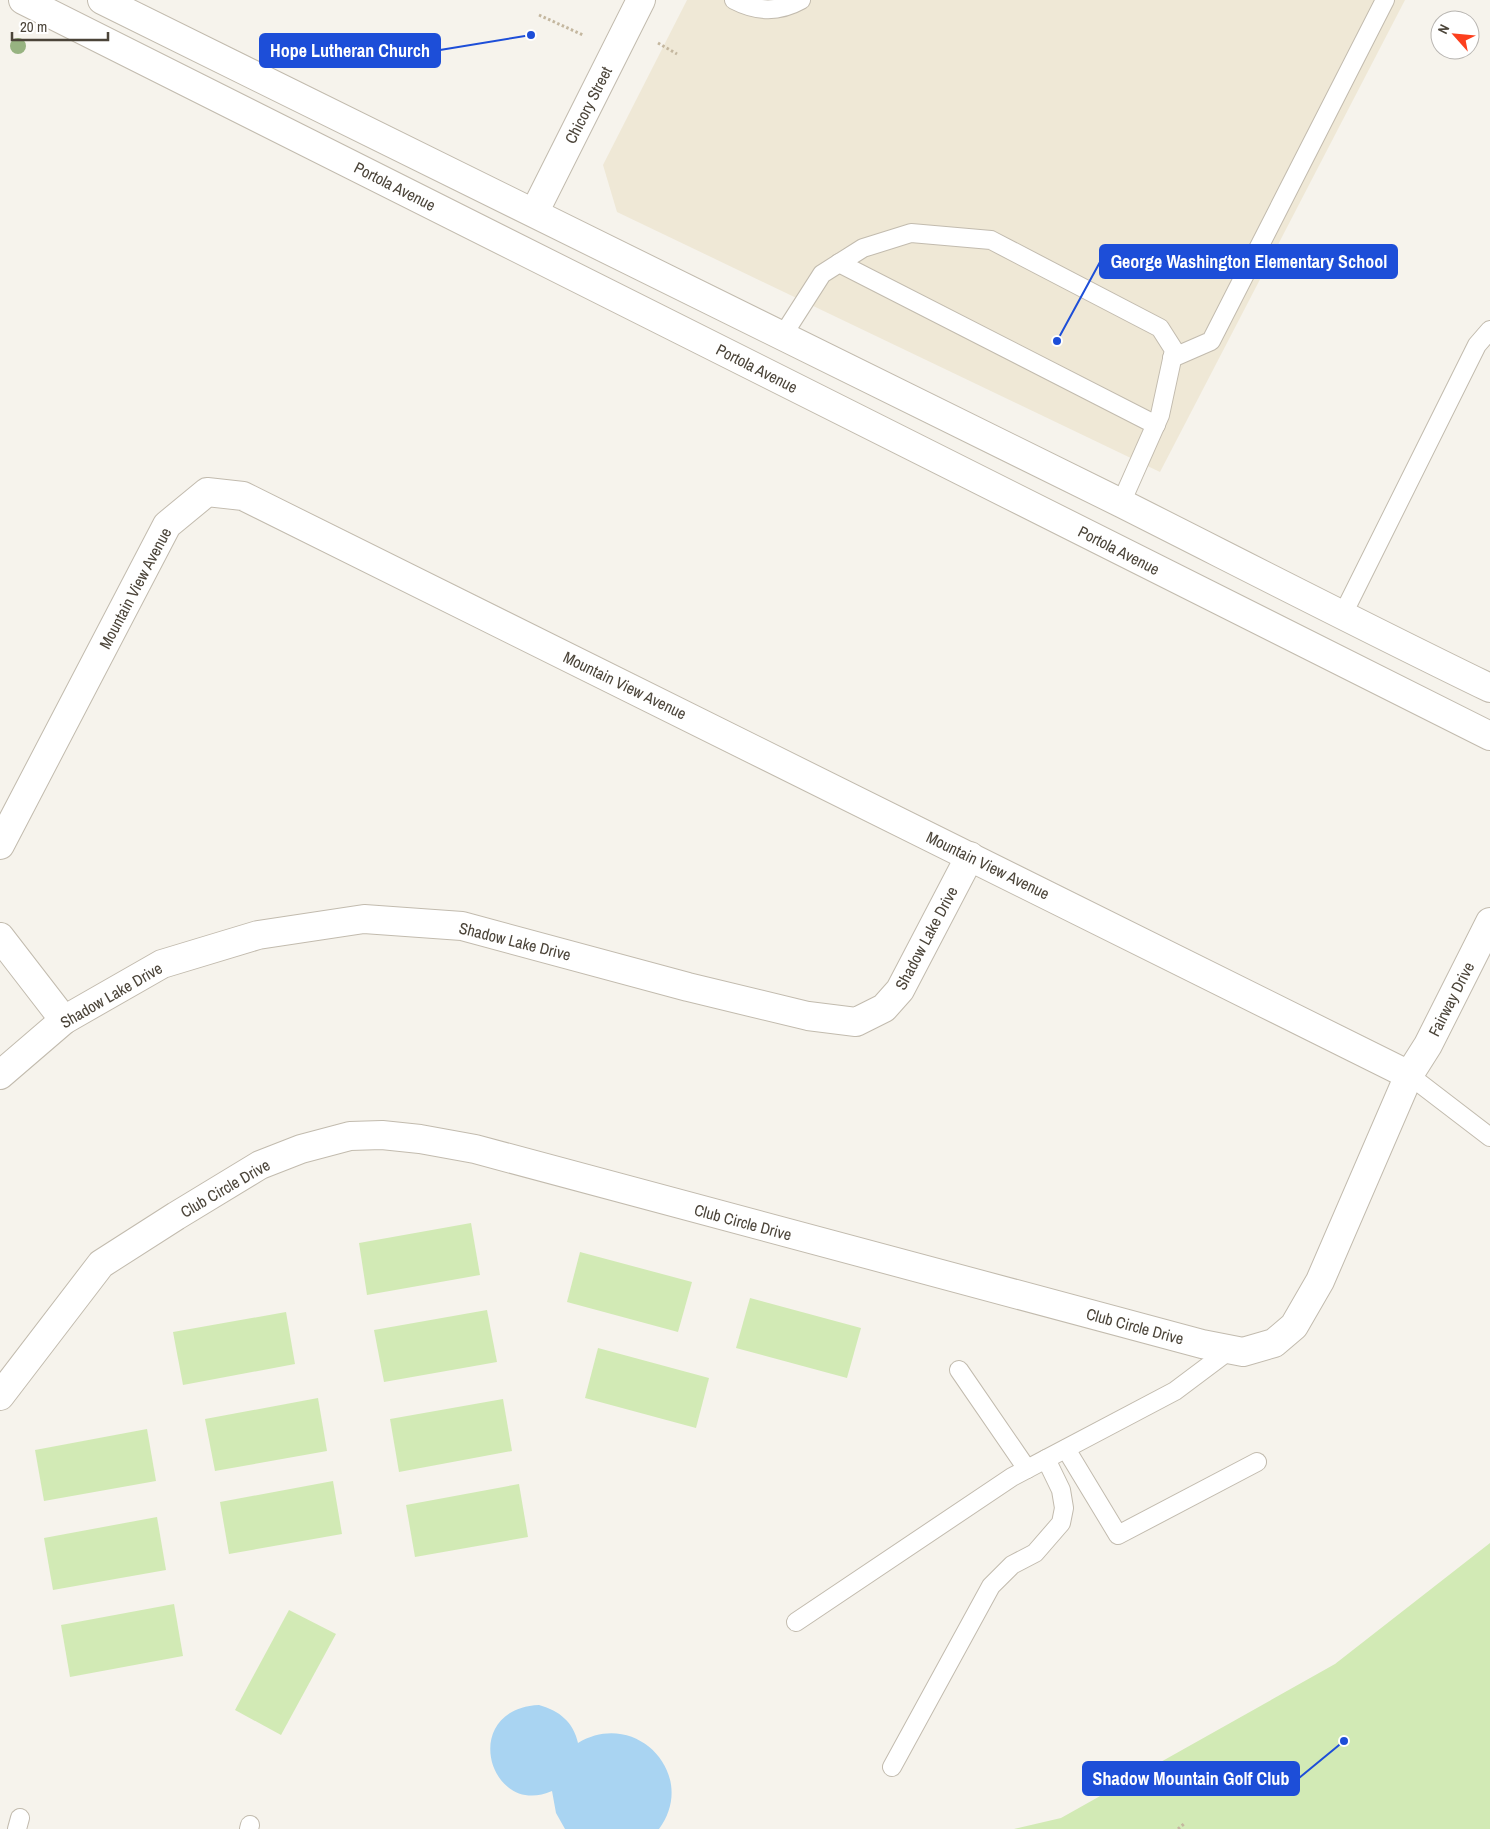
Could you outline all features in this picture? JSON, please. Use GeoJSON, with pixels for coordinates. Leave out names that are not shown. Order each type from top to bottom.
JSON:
{"type":"FeatureCollection","features":[{"type":"Feature","properties":{"kind":"street","name":"Portola Avenue"},"geometry":{"type":"LineString","coordinates":[[23,0],[1490,736]]}},
{"type":"Feature","properties":{"kind":"street"},"geometry":{"type":"LineString","coordinates":[[102,0],[535,211],[1121,503],[1342,616],[1490,688]]}},
{"type":"Feature","properties":{"kind":"street","name":"Chicory Street"},"geometry":{"type":"LineString","coordinates":[[535,211],[641,0]]}},
{"type":"Feature","properties":{"kind":"street","name":"Mountain View Avenue"},"geometry":{"type":"LineString","coordinates":[[0,845],[167,524],[207,492],[243,496],[1409,1075]]}},
{"type":"Feature","properties":{"kind":"street","name":"Shadow Lake Drive"},"geometry":{"type":"LineString","coordinates":[[0,1075],[64,1020],[162,964],[258,935],[364,919],[462,926],[697,990],[808,1016],[856,1022],[884,1008],[900,990],[970,856]]}},
{"type":"Feature","properties":{"kind":"street","name":"Fairway Drive"},"geometry":{"type":"LineString","coordinates":[[1409,1075],[1428,1045],[1490,922]]}},
{"type":"Feature","properties":{"kind":"street"},"geometry":{"type":"LineString","coordinates":[[0,937],[64,1020]]}},
{"type":"Feature","properties":{"kind":"street","name":"Club Circle Drive"},"geometry":{"type":"LineString","coordinates":[[0,1396],[101,1264],[260,1165],[301,1149],[350,1136],[382,1135],[420,1139],[476,1150],[1202,1344],[1243,1352],[1274,1343],[1294,1326],[1320,1281],[1409,1075]]}},
{"type":"Feature","properties":{"kind":"lane"},"geometry":{"type":"LineString","coordinates":[[734,0],[759,9],[778,10],[801,0]]}},
{"type":"Feature","properties":{"kind":"lane"},"geometry":{"type":"LineString","coordinates":[[1172,358],[1211,341],[1385,0]]}},
{"type":"Feature","properties":{"kind":"lane"},"geometry":{"type":"LineString","coordinates":[[783,335],[822,274],[862,248],[911,233],[991,240],[1160,328],[1174,350],[1160,415],[1121,503]]}},
{"type":"Feature","properties":{"kind":"lane"},"geometry":{"type":"LineString","coordinates":[[839,263],[1156,425]]}},
{"type":"Feature","properties":{"kind":"lane"},"geometry":{"type":"LineString","coordinates":[[1342,616],[1477,345],[1490,330]]}},
{"type":"Feature","properties":{"kind":"lane"},"geometry":{"type":"LineString","coordinates":[[1409,1075],[1490,1136]]}},
{"type":"Feature","properties":{"kind":"lane"},"geometry":{"type":"LineString","coordinates":[[796,1622],[1012,1477],[1175,1391],[1231,1349]]}},
{"type":"Feature","properties":{"kind":"lane"},"geometry":{"type":"LineString","coordinates":[[959,1370],[1027,1469]]}},
{"type":"Feature","properties":{"kind":"lane"},"geometry":{"type":"LineString","coordinates":[[1066,1449],[1118,1535],[1257,1462]]}},
{"type":"Feature","properties":{"kind":"lane"},"geometry":{"type":"LineString","coordinates":[[892,1767],[991,1586],[1012,1565],[1035,1553],[1061,1523],[1064,1508],[1061,1490],[1046,1459]]}},
{"type":"Feature","properties":{"kind":"path"},"geometry":{"type":"LineString","coordinates":[[539,15],[584,35]]}},
{"type":"Feature","properties":{"kind":"path"},"geometry":{"type":"LineString","coordinates":[[658,43],[677,54]]}},
{"type":"Feature","properties":{"kind":"path"},"geometry":{"type":"LineString","coordinates":[[1178,1829],[1185,1822]]}},
{"type":"Feature","properties":{"kind":"shaded area"},"geometry":{"type":"Polygon","coordinates":[[[687,0],[1405,0],[1160,472],[617,212],[603,165],[687,0]]]}},
{"type":"Feature","properties":{"kind":"green space"},"geometry":{"type":"Polygon","coordinates":[[[471,1223],[480,1275],[367,1295],[359,1243],[471,1223]]]}},
{"type":"Feature","properties":{"kind":"green space"},"geometry":{"type":"Polygon","coordinates":[[[580,1252],[692,1282],[678,1332],[567,1302],[580,1252]]]}},
{"type":"Feature","properties":{"kind":"green space"},"geometry":{"type":"Polygon","coordinates":[[[750,1298],[861,1328],[847,1378],[736,1348],[750,1298]]]}},
{"type":"Feature","properties":{"kind":"green space"},"geometry":{"type":"Polygon","coordinates":[[[487,1310],[497,1362],[384,1382],[374,1330],[487,1310]]]}},
{"type":"Feature","properties":{"kind":"green space"},"geometry":{"type":"Polygon","coordinates":[[[286,1312],[295,1364],[183,1385],[173,1332],[286,1312]]]}},
{"type":"Feature","properties":{"kind":"green space"},"geometry":{"type":"Polygon","coordinates":[[[598,1348],[709,1378],[696,1428],[585,1398],[598,1348]]]}},
{"type":"Feature","properties":{"kind":"green space"},"geometry":{"type":"Polygon","coordinates":[[[318,1398],[327,1451],[215,1471],[205,1419],[318,1398]]]}},
{"type":"Feature","properties":{"kind":"green space"},"geometry":{"type":"Polygon","coordinates":[[[503,1399],[512,1451],[399,1472],[390,1419],[503,1399]]]}},
{"type":"Feature","properties":{"kind":"green space"},"geometry":{"type":"Polygon","coordinates":[[[147,1429],[156,1481],[44,1501],[35,1450],[147,1429]]]}},
{"type":"Feature","properties":{"kind":"green space"},"geometry":{"type":"Polygon","coordinates":[[[333,1481],[342,1534],[229,1554],[220,1502],[333,1481]]]}},
{"type":"Feature","properties":{"kind":"green space"},"geometry":{"type":"Polygon","coordinates":[[[519,1484],[528,1537],[415,1557],[406,1505],[519,1484]]]}},
{"type":"Feature","properties":{"kind":"green space"},"geometry":{"type":"Polygon","coordinates":[[[157,1517],[166,1570],[53,1590],[44,1538],[157,1517]]]}},
{"type":"Feature","properties":{"kind":"green space"},"geometry":{"type":"Polygon","coordinates":[[[1490,1543],[1490,1829],[1014,1829],[1061,1818],[1335,1664],[1490,1543]]]}},
{"type":"Feature","properties":{"kind":"green space"},"geometry":{"type":"Polygon","coordinates":[[[174,1604],[183,1656],[70,1677],[61,1625],[174,1604]]]}},
{"type":"Feature","properties":{"kind":"green space"},"geometry":{"type":"Polygon","coordinates":[[[289,1610],[336,1634],[281,1735],[235,1710],[289,1610]]]}},
{"type":"Feature","properties":{"kind":"water"},"geometry":{"type":"Polygon","coordinates":[[[539,1705],[564,1718],[573,1729],[578,1743],[600,1734],[621,1734],[640,1741],[655,1753],[666,1769],[671,1788],[669,1808],[659,1829],[565,1829],[556,1813],[552,1791],[530,1796],[512,1790],[499,1777],[491,1760],[491,1741],[498,1724],[514,1711],[539,1705]]]}},
{"type":"Feature","properties":{"kind":"place","name":"Hope Lutheran Church"},"geometry":{"type":"Point","coordinates":[531,35]}},
{"type":"Feature","properties":{"kind":"place","name":"George Washington Elementary School"},"geometry":{"type":"Point","coordinates":[1057,341]}},
{"type":"Feature","properties":{"kind":"place","name":"Shadow Mountain Golf Club"},"geometry":{"type":"Point","coordinates":[1344,1741]}}]}
